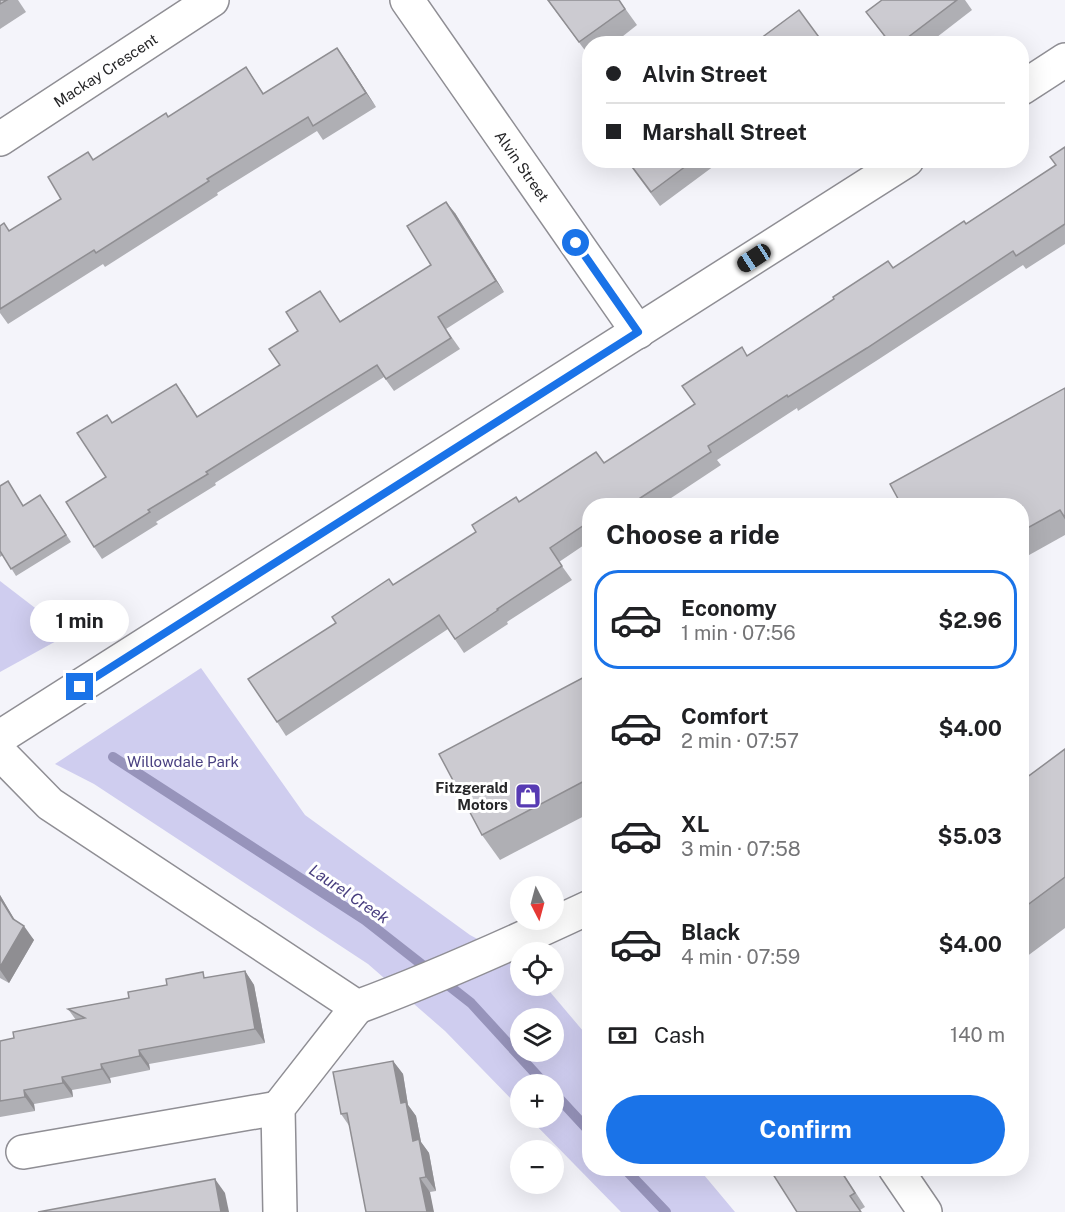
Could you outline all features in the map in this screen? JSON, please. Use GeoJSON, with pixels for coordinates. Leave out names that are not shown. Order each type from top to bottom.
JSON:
{"type":"FeatureCollection","features":[{"type":"Feature","properties":{"kind":"street","name":"Mackay Crescent"},"geometry":{"type":"LineString","coordinates":[[0,139],[212,0]]}},
{"type":"Feature","properties":{"kind":"street","name":"Alvin Street"},"geometry":{"type":"LineString","coordinates":[[407,0],[638,332]]}},
{"type":"Feature","properties":{"kind":"street"},"geometry":{"type":"LineString","coordinates":[[1029,83],[1065,60]]}},
{"type":"Feature","properties":{"kind":"street"},"geometry":{"type":"LineString","coordinates":[[0,737],[894,168]]}},
{"type":"Feature","properties":{"kind":"street"},"geometry":{"type":"LineString","coordinates":[[0,753],[50,804],[357,1007]]}},
{"type":"Feature","properties":{"kind":"street"},"geometry":{"type":"LineString","coordinates":[[280,1212],[278,1107],[357,1007],[405,990],[582,911]]}},
{"type":"Feature","properties":{"kind":"street"},"geometry":{"type":"LineString","coordinates":[[23,1152],[278,1107]]}},
{"type":"Feature","properties":{"kind":"street"},"geometry":{"type":"LineString","coordinates":[[901,1176],[925,1212]]}},
{"type":"Feature","properties":{"kind":"green space"},"geometry":{"type":"Polygon","coordinates":[[[0,581],[69,634],[0,672],[0,581]]]}},
{"type":"Feature","properties":{"kind":"green space","name":"Willowdale Park"},"geometry":{"type":"Polygon","coordinates":[[[201,668],[305,815],[470,935],[510,957],[510,996],[553,996],[564,1008],[510,1008],[510,1062],[564,1062],[564,1008],[582,1030],[582,1172],[564,1154],[564,1140],[551,1140],[539,1128],[564,1128],[564,1074],[510,1074],[510,1098],[445,1031],[368,964],[94,784],[55,764],[201,668]]]}},
{"type":"Feature","properties":{"kind":"green space","name":"Willowdale Park"},"geometry":{"type":"Polygon","coordinates":[[[586,1176],[705,1176],[735,1212],[621,1212],[586,1176]]]}},
{"type":"Feature","properties":{"kind":"building"},"geometry":{"type":"Polygon","coordinates":[[[548,0],[619,0],[625,9],[587,36],[582,36],[579,42],[548,0]]]}},
{"type":"Feature","properties":{"kind":"building"},"geometry":{"type":"Polygon","coordinates":[[[882,0],[957,0],[910,36],[885,36],[866,12],[882,0]]]}},
{"type":"Feature","properties":{"kind":"building"},"geometry":{"type":"Polygon","coordinates":[[[799,10],[818,36],[764,36],[799,10]]]}},
{"type":"Feature","properties":{"kind":"building"},"geometry":{"type":"Polygon","coordinates":[[[337,48],[366,93],[313,126],[308,117],[207,179],[209,181],[96,253],[94,250],[0,309],[0,226],[4,223],[9,231],[61,199],[48,177],[88,152],[93,160],[166,113],[168,117],[246,67],[263,94],[337,48]]]}},
{"type":"Feature","properties":{"kind":"building"},"geometry":{"type":"Polygon","coordinates":[[[1065,147],[1065,224],[1016,256],[1013,251],[867,348],[788,397],[787,395],[708,446],[711,452],[640,498],[582,498],[582,526],[550,548],[562,566],[455,639],[439,615],[277,722],[248,679],[336,623],[332,617],[389,579],[393,585],[476,532],[472,525],[516,497],[519,502],[596,452],[604,463],[695,404],[682,386],[742,347],[747,356],[888,261],[893,268],[964,221],[966,224],[1056,165],[1050,157],[1065,147]]]}},
{"type":"Feature","properties":{"kind":"building"},"geometry":{"type":"Polygon","coordinates":[[[633,168],[683,168],[651,192],[633,168]]]}},
{"type":"Feature","properties":{"kind":"building"},"geometry":{"type":"Polygon","coordinates":[[[446,202],[496,281],[438,317],[451,338],[386,379],[377,365],[206,472],[208,474],[148,510],[150,512],[94,547],[66,502],[106,477],[77,433],[107,415],[112,423],[176,384],[197,417],[280,365],[269,349],[298,331],[286,312],[320,291],[340,322],[431,265],[407,226],[446,202]]]}},
{"type":"Feature","properties":{"kind":"building"},"geometry":{"type":"Polygon","coordinates":[[[1065,388],[1065,518],[1060,510],[1029,527],[1029,498],[898,498],[890,484],[1065,388]]]}},
{"type":"Feature","properties":{"kind":"building"},"geometry":{"type":"Polygon","coordinates":[[[8,481],[23,506],[40,495],[66,535],[11,569],[0,551],[0,486],[8,481]]]}},
{"type":"Feature","properties":{"kind":"building","name":"Fitzgerald Motors"},"geometry":{"type":"Polygon","coordinates":[[[582,678],[582,782],[482,835],[439,754],[582,678]]]}},
{"type":"Feature","properties":{"kind":"building"},"geometry":{"type":"Polygon","coordinates":[[[1065,749],[1065,877],[1029,904],[1029,776],[1065,749]]]}},
{"type":"Feature","properties":{"kind":"building"},"geometry":{"type":"Polygon","coordinates":[[[0,898],[13,919],[24,926],[0,967],[0,898]]]}},
{"type":"Feature","properties":{"kind":"building"},"geometry":{"type":"Polygon","coordinates":[[[245,971],[255,1029],[139,1050],[140,1056],[101,1064],[102,1069],[62,1077],[63,1083],[24,1090],[25,1097],[0,1101],[0,1041],[14,1038],[13,1032],[85,1018],[68,1009],[129,998],[128,992],[167,985],[166,979],[203,972],[204,978],[245,971]]]}},
{"type":"Feature","properties":{"kind":"building"},"geometry":{"type":"Polygon","coordinates":[[[393,1061],[401,1103],[406,1102],[413,1141],[419,1139],[426,1177],[420,1178],[427,1212],[366,1212],[347,1113],[341,1114],[333,1072],[393,1061]]]}},
{"type":"Feature","properties":{"kind":"building"},"geometry":{"type":"Polygon","coordinates":[[[774,1176],[844,1176],[855,1193],[850,1196],[861,1212],[797,1212],[774,1176]]]}},
{"type":"Feature","properties":{"kind":"building"},"geometry":{"type":"Polygon","coordinates":[[[215,1179],[221,1212],[38,1212],[215,1179]]]}},
{"type":"Feature","properties":{"kind":"waterway","name":"Laurel Creek"},"geometry":{"type":"LineString","coordinates":[[113,757],[365,920],[471,1003],[536,1074]]}},
{"type":"Feature","properties":{"kind":"waterway","name":"Laurel Creek"},"geometry":{"type":"LineString","coordinates":[[564,1104],[582,1123]]}},
{"type":"Feature","properties":{"kind":"waterway","name":"Laurel Creek"},"geometry":{"type":"LineString","coordinates":[[632,1176],[666,1212]]}},
{"type":"Feature","properties":{"kind":"place","name":"Fitzgerald Motors"},"geometry":{"type":"Point","coordinates":[528,796]}},
{"type":"Feature","properties":{"kind":"route"},"geometry":{"type":"LineString","coordinates":[[80,687],[638,332],[576,243]]}}]}
